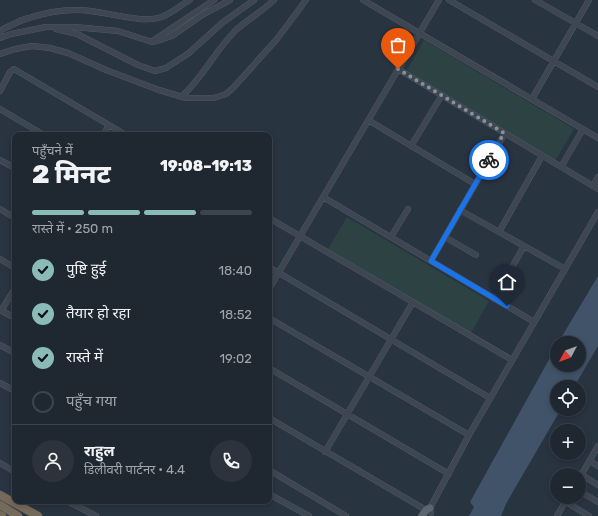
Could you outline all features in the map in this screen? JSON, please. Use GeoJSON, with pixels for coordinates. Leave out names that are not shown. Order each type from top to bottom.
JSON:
{"type":"FeatureCollection","features":[{"type":"Feature","properties":{"kind":"highway"},"geometry":{"type":"LineString","coordinates":[[0,495],[12,501]]}},
{"type":"Feature","properties":{"kind":"highway"},"geometry":{"type":"LineString","coordinates":[[17,504],[38,516]]}},
{"type":"Feature","properties":{"kind":"highway"},"geometry":{"type":"LineString","coordinates":[[0,505],[18,516]]}},
{"type":"Feature","properties":{"kind":"street"},"geometry":{"type":"LineString","coordinates":[[0,32],[27,18],[56,11],[78,10],[101,12],[138,19],[163,17],[190,0]]}},
{"type":"Feature","properties":{"kind":"street"},"geometry":{"type":"LineString","coordinates":[[152,42],[214,0]]}},
{"type":"Feature","properties":{"kind":"street"},"geometry":{"type":"LineString","coordinates":[[0,38],[11,34],[46,27],[74,27],[118,32],[152,42],[164,40],[172,36],[202,15],[230,0]]}},
{"type":"Feature","properties":{"kind":"street"},"geometry":{"type":"LineString","coordinates":[[46,27],[77,34],[138,65],[155,71],[166,68],[189,53],[222,23],[254,0]]}},
{"type":"Feature","properties":{"kind":"street"},"geometry":{"type":"LineString","coordinates":[[182,96],[192,87],[235,30],[274,0]]}},
{"type":"Feature","properties":{"kind":"street"},"geometry":{"type":"LineString","coordinates":[[0,54],[15,49],[32,46],[50,48],[68,53],[106,70],[159,90],[186,98],[214,98],[226,94],[233,88],[277,39],[306,0]]}},
{"type":"Feature","properties":{"kind":"street"},"geometry":{"type":"LineString","coordinates":[[362,0],[598,138]]}},
{"type":"Feature","properties":{"kind":"street"},"geometry":{"type":"LineString","coordinates":[[272,284],[439,0]]}},
{"type":"Feature","properties":{"kind":"street"},"geometry":{"type":"LineString","coordinates":[[449,0],[598,87]]}},
{"type":"Feature","properties":{"kind":"street"},"geometry":{"type":"LineString","coordinates":[[535,0],[598,36]]}},
{"type":"Feature","properties":{"kind":"street"},"geometry":{"type":"LineString","coordinates":[[532,99],[588,0]]}},
{"type":"Feature","properties":{"kind":"street"},"geometry":{"type":"LineString","coordinates":[[0,91],[10,72],[14,69],[121,132]]}},
{"type":"Feature","properties":{"kind":"street"},"geometry":{"type":"LineString","coordinates":[[398,69],[595,188],[598,177]]}},
{"type":"Feature","properties":{"kind":"street"},"geometry":{"type":"LineString","coordinates":[[411,146],[442,95]]}},
{"type":"Feature","properties":{"kind":"street"},"geometry":{"type":"LineString","coordinates":[[0,109],[39,132]]}},
{"type":"Feature","properties":{"kind":"street"},"geometry":{"type":"LineString","coordinates":[[368,120],[476,184]]}},
{"type":"Feature","properties":{"kind":"street"},"geometry":{"type":"LineString","coordinates":[[105,132],[109,125]]}},
{"type":"Feature","properties":{"kind":"street"},"geometry":{"type":"LineString","coordinates":[[561,167],[583,129]]}},
{"type":"Feature","properties":{"kind":"street"},"geometry":{"type":"LineString","coordinates":[[431,261],[504,133]]}},
{"type":"Feature","properties":{"kind":"street"},"geometry":{"type":"LineString","coordinates":[[499,232],[542,156]]}},
{"type":"Feature","properties":{"kind":"street"},"geometry":{"type":"LineString","coordinates":[[0,160],[12,166]]}},
{"type":"Feature","properties":{"kind":"street"},"geometry":{"type":"LineString","coordinates":[[323,197],[534,322]]}},
{"type":"Feature","properties":{"kind":"street"},"geometry":{"type":"LineString","coordinates":[[0,209],[12,216]]}},
{"type":"Feature","properties":{"kind":"street"},"geometry":{"type":"LineString","coordinates":[[390,237],[408,209]]}},
{"type":"Feature","properties":{"kind":"street"},"geometry":{"type":"LineString","coordinates":[[460,210],[565,269]]}},
{"type":"Feature","properties":{"kind":"street"},"geometry":{"type":"LineString","coordinates":[[272,420],[428,513],[469,435],[598,212]]}},
{"type":"Feature","properties":{"kind":"street"},"geometry":{"type":"LineString","coordinates":[[272,220],[512,360]]}},
{"type":"Feature","properties":{"kind":"street"},"geometry":{"type":"LineString","coordinates":[[445,237],[476,255]]}},
{"type":"Feature","properties":{"kind":"street"},"geometry":{"type":"LineString","coordinates":[[494,299],[524,246]]}},
{"type":"Feature","properties":{"kind":"street"},"geometry":{"type":"LineString","coordinates":[[0,260],[12,266]]}},
{"type":"Feature","properties":{"kind":"street"},"geometry":{"type":"LineString","coordinates":[[272,269],[490,398]]}},
{"type":"Feature","properties":{"kind":"street"},"geometry":{"type":"LineString","coordinates":[[12,293],[1,311],[12,316]]}},
{"type":"Feature","properties":{"kind":"street"},"geometry":{"type":"LineString","coordinates":[[325,452],[413,302]]}},
{"type":"Feature","properties":{"kind":"street"},"geometry":{"type":"LineString","coordinates":[[272,320],[469,435]]}},
{"type":"Feature","properties":{"kind":"street"},"geometry":{"type":"LineString","coordinates":[[0,345],[12,351]]}},
{"type":"Feature","properties":{"kind":"street"},"geometry":{"type":"LineString","coordinates":[[272,370],[449,474]]}},
{"type":"Feature","properties":{"kind":"street"},"geometry":{"type":"LineString","coordinates":[[0,383],[12,389]]}},
{"type":"Feature","properties":{"kind":"street"},"geometry":{"type":"LineString","coordinates":[[586,468],[598,446]]}},
{"type":"Feature","properties":{"kind":"street"},"geometry":{"type":"LineString","coordinates":[[590,461],[598,466]]}},
{"type":"Feature","properties":{"kind":"street"},"geometry":{"type":"LineString","coordinates":[[0,463],[12,470]]}},
{"type":"Feature","properties":{"kind":"street"},"geometry":{"type":"LineString","coordinates":[[272,472],[346,516]]}},
{"type":"Feature","properties":{"kind":"street"},"geometry":{"type":"LineString","coordinates":[[586,480],[598,485]]}},
{"type":"Feature","properties":{"kind":"street"},"geometry":{"type":"LineString","coordinates":[[586,495],[598,502]]}},
{"type":"Feature","properties":{"kind":"street"},"geometry":{"type":"LineString","coordinates":[[272,496],[308,516]]}},
{"type":"Feature","properties":{"kind":"street"},"geometry":{"type":"LineString","coordinates":[[73,504],[96,516]]}},
{"type":"Feature","properties":{"kind":"street"},"geometry":{"type":"LineString","coordinates":[[557,516],[564,504]]}},
{"type":"Feature","properties":{"kind":"street"},"geometry":{"type":"LineString","coordinates":[[573,504],[589,516]]}},
{"type":"Feature","properties":{"kind":"street"},"geometry":{"type":"LineString","coordinates":[[26,509],[41,516]]}},
{"type":"Feature","properties":{"kind":"green space"},"geometry":{"type":"Polygon","coordinates":[[[424,40],[574,129],[555,161],[406,72],[424,40]]]}},
{"type":"Feature","properties":{"kind":"green space"},"geometry":{"type":"Polygon","coordinates":[[[347,217],[489,301],[471,333],[328,249],[347,217]]]}},
{"type":"Feature","properties":{"kind":"water"},"geometry":{"type":"Polygon","coordinates":[[[598,276],[598,346],[586,366],[586,336],[562,336],[598,276]]]}},
{"type":"Feature","properties":{"kind":"water"},"geometry":{"type":"Polygon","coordinates":[[[550,358],[550,372],[583,372],[578,380],[550,380],[550,416],[557,416],[552,424],[550,424],[550,428],[507,502],[501,516],[469,516],[474,507],[470,502],[550,358]]]}},
{"type":"Feature","properties":{"kind":"way so far"},"geometry":{"type":"LineString","coordinates":[[398,69],[504,133],[489,160]]}},
{"type":"Feature","properties":{"kind":"route"},"geometry":{"type":"LineString","coordinates":[[489,160],[431,261],[507,306]]}}]}
